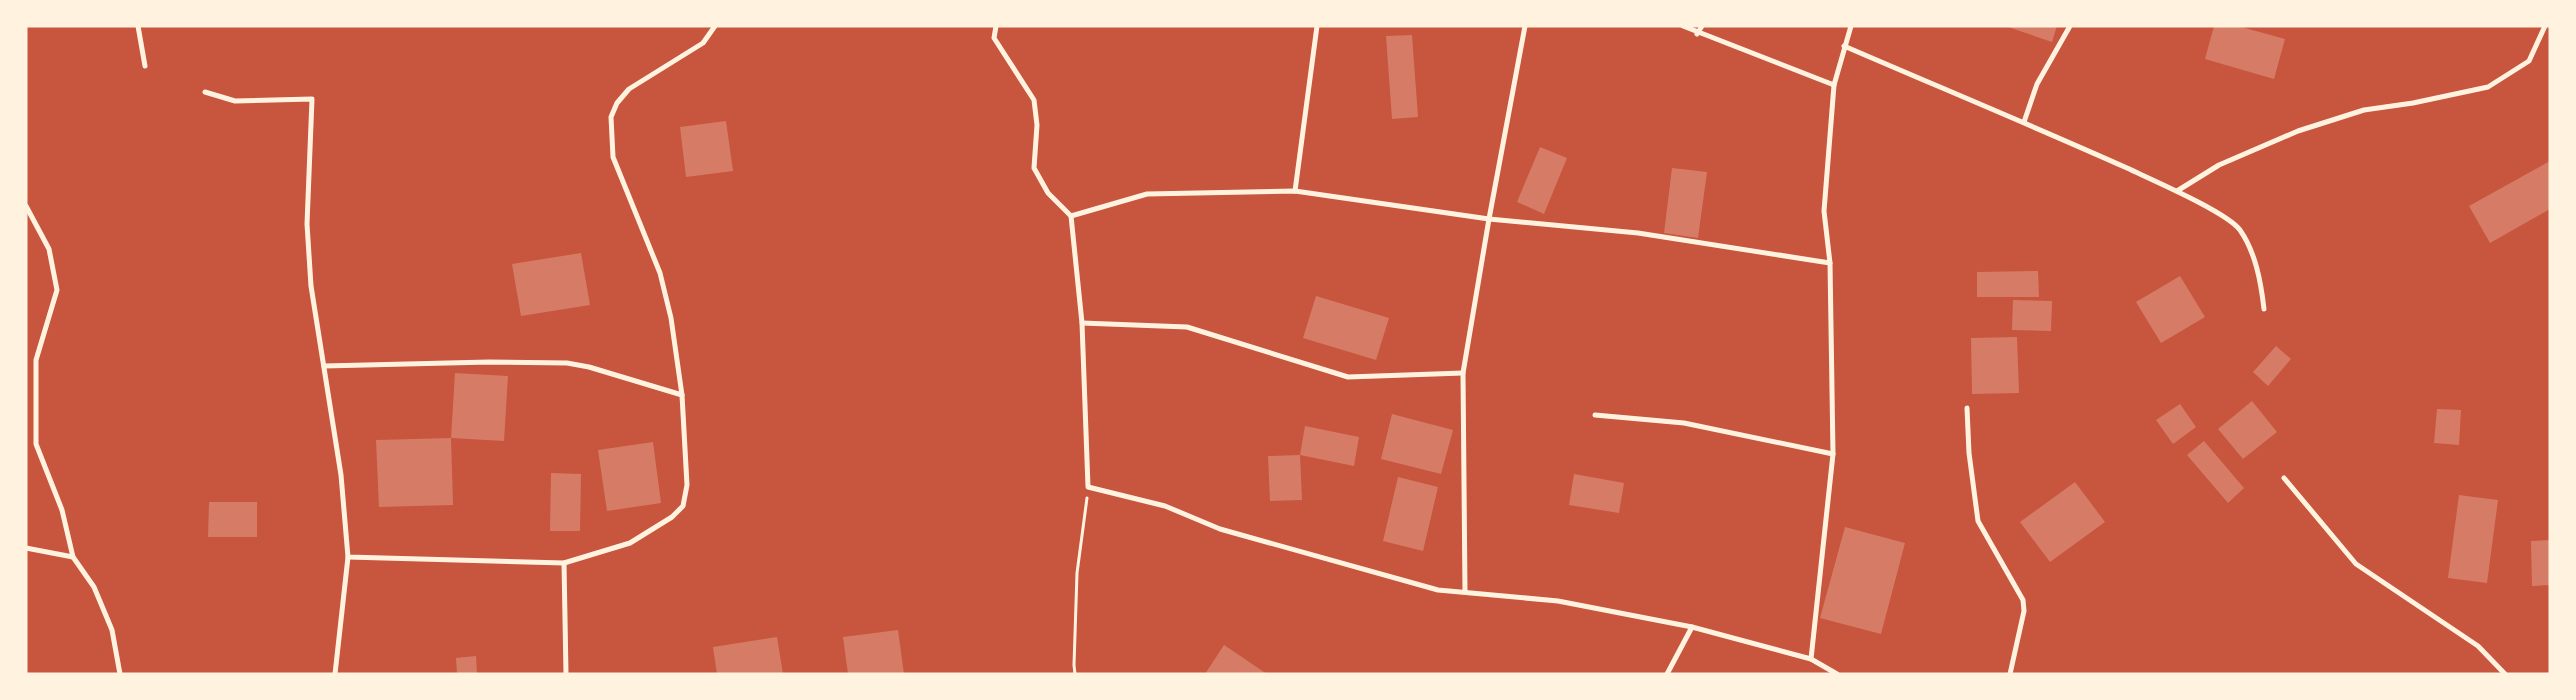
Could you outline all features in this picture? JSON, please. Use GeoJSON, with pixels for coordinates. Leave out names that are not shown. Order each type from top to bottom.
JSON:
{"type":"FeatureCollection","features":[{"type":"Feature","properties":{"kind":"street"},"geometry":{"type":"LineString","coordinates":[[138,26],[145,66]]}},
{"type":"Feature","properties":{"kind":"street"},"geometry":{"type":"LineString","coordinates":[[348,557],[564,563],[630,544],[672,517],[683,506],[688,485],[682,395],[671,318],[660,273],[613,157],[611,117],[617,103],[629,90],[703,43],[715,26]]}},
{"type":"Feature","properties":{"kind":"street"},"geometry":{"type":"LineString","coordinates":[[996,26],[994,38],[1034,100],[1037,125],[1034,168],[1048,193],[1071,216],[1082,323],[1088,487],[1165,506],[1220,529],[1369,573],[1438,590],[1558,601],[1692,627],[1811,659],[1837,674]]}},
{"type":"Feature","properties":{"kind":"street"},"geometry":{"type":"LineString","coordinates":[[1295,191],[1317,26]]}},
{"type":"Feature","properties":{"kind":"street"},"geometry":{"type":"LineString","coordinates":[[1465,591],[1463,373],[1525,26]]}},
{"type":"Feature","properties":{"kind":"street"},"geometry":{"type":"LineString","coordinates":[[1683,26],[1697,34],[1834,85]]}},
{"type":"Feature","properties":{"kind":"street"},"geometry":{"type":"LineString","coordinates":[[1697,34],[1702,26]]}},
{"type":"Feature","properties":{"kind":"street"},"geometry":{"type":"LineString","coordinates":[[1811,659],[1833,454],[1830,263],[1824,211],[1834,85],[1851,26]]}},
{"type":"Feature","properties":{"kind":"street"},"geometry":{"type":"LineString","coordinates":[[2024,122],[2037,84],[2070,26]]}},
{"type":"Feature","properties":{"kind":"street"},"geometry":{"type":"LineString","coordinates":[[2177,191],[2218,165],[2298,131],[2364,110],[2413,104],[2488,87],[2529,61],[2544,26]]}},
{"type":"Feature","properties":{"kind":"street"},"geometry":{"type":"LineString","coordinates":[[1844,46],[2024,122],[2177,191],[2239,229],[2260,279],[2264,309]]}},
{"type":"Feature","properties":{"kind":"street"},"geometry":{"type":"LineString","coordinates":[[205,92],[236,101],[312,99],[307,224],[312,286],[341,475],[348,557],[335,674]]}},
{"type":"Feature","properties":{"kind":"street"},"geometry":{"type":"LineString","coordinates":[[1071,216],[1147,194],[1295,191],[1489,219],[1638,232],[1830,263]]}},
{"type":"Feature","properties":{"kind":"street"},"geometry":{"type":"LineString","coordinates":[[26,206],[50,249],[57,290],[36,360],[36,444],[62,510],[73,557],[94,587],[112,630],[120,674]]}},
{"type":"Feature","properties":{"kind":"street"},"geometry":{"type":"LineString","coordinates":[[1082,323],[1187,327],[1348,377],[1463,373]]}},
{"type":"Feature","properties":{"kind":"street"},"geometry":{"type":"LineString","coordinates":[[324,366],[567,362],[590,367],[682,395]]}},
{"type":"Feature","properties":{"kind":"street"},"geometry":{"type":"LineString","coordinates":[[1967,408],[1968,453],[1978,521],[2023,600],[2024,611],[2010,674]]}},
{"type":"Feature","properties":{"kind":"street"},"geometry":{"type":"LineString","coordinates":[[1595,414],[1684,423],[1833,454]]}},
{"type":"Feature","properties":{"kind":"street"},"geometry":{"type":"LineString","coordinates":[[2284,478],[2356,564],[2478,646],[2506,674]]}},
{"type":"Feature","properties":{"kind":"street"},"geometry":{"type":"LineString","coordinates":[[26,548],[73,557]]}},
{"type":"Feature","properties":{"kind":"street"},"geometry":{"type":"LineString","coordinates":[[564,563],[566,674]]}},
{"type":"Feature","properties":{"kind":"street"},"geometry":{"type":"LineString","coordinates":[[1667,674],[1692,627]]}},
{"type":"Feature","properties":{"kind":"path"},"geometry":{"type":"LineString","coordinates":[[1075,674],[1077,573],[1088,487]]}},
{"type":"Feature","properties":{"kind":"building"},"geometry":{"type":"Polygon","coordinates":[[[2005,26],[2057,26],[2052,42],[2005,26]]]}},
{"type":"Feature","properties":{"kind":"building"},"geometry":{"type":"Polygon","coordinates":[[[2214,26],[2238,26],[2285,39],[2274,79],[2205,59],[2214,26]]]}},
{"type":"Feature","properties":{"kind":"building"},"geometry":{"type":"Polygon","coordinates":[[[1412,35],[1418,117],[1392,119],[1386,36],[1412,35]]]}},
{"type":"Feature","properties":{"kind":"building"},"geometry":{"type":"Polygon","coordinates":[[[726,121],[733,171],[686,177],[680,127],[726,121]]]}},
{"type":"Feature","properties":{"kind":"building"},"geometry":{"type":"Polygon","coordinates":[[[1540,147],[1567,158],[1544,214],[1517,202],[1540,147]]]}},
{"type":"Feature","properties":{"kind":"building"},"geometry":{"type":"Polygon","coordinates":[[[2550,161],[2550,209],[2490,243],[2469,206],[2550,161]]]}},
{"type":"Feature","properties":{"kind":"building"},"geometry":{"type":"Polygon","coordinates":[[[1672,168],[1707,172],[1698,238],[1664,233],[1672,168]]]}},
{"type":"Feature","properties":{"kind":"building"},"geometry":{"type":"Polygon","coordinates":[[[581,253],[590,305],[521,316],[512,264],[581,253]]]}},
{"type":"Feature","properties":{"kind":"building"},"geometry":{"type":"Polygon","coordinates":[[[2038,271],[2039,297],[1977,297],[1977,272],[2038,271]]]}},
{"type":"Feature","properties":{"kind":"building"},"geometry":{"type":"Polygon","coordinates":[[[2180,276],[2205,317],[2161,343],[2136,302],[2180,276]]]}},
{"type":"Feature","properties":{"kind":"building"},"geometry":{"type":"Polygon","coordinates":[[[1316,296],[1389,318],[1376,360],[1303,338],[1316,296]]]}},
{"type":"Feature","properties":{"kind":"building"},"geometry":{"type":"Polygon","coordinates":[[[2013,300],[2052,301],[2051,331],[2012,330],[2013,300]]]}},
{"type":"Feature","properties":{"kind":"building"},"geometry":{"type":"Polygon","coordinates":[[[2017,337],[2019,393],[1972,394],[1971,338],[2017,337]]]}},
{"type":"Feature","properties":{"kind":"building"},"geometry":{"type":"Polygon","coordinates":[[[2276,346],[2291,359],[2268,386],[2253,372],[2276,346]]]}},
{"type":"Feature","properties":{"kind":"building"},"geometry":{"type":"Polygon","coordinates":[[[455,373],[508,376],[504,441],[451,438],[455,373]]]}},
{"type":"Feature","properties":{"kind":"building"},"geometry":{"type":"Polygon","coordinates":[[[2252,401],[2277,432],[2243,459],[2218,429],[2252,401]]]}},
{"type":"Feature","properties":{"kind":"building"},"geometry":{"type":"Polygon","coordinates":[[[2180,404],[2196,427],[2173,444],[2156,420],[2180,404]]]}},
{"type":"Feature","properties":{"kind":"building"},"geometry":{"type":"Polygon","coordinates":[[[2437,409],[2461,410],[2459,445],[2434,443],[2437,409]]]}},
{"type":"Feature","properties":{"kind":"building"},"geometry":{"type":"Polygon","coordinates":[[[1392,414],[1453,430],[1441,474],[1381,459],[1392,414]]]}},
{"type":"Feature","properties":{"kind":"building"},"geometry":{"type":"Polygon","coordinates":[[[1305,426],[1359,437],[1354,466],[1300,455],[1305,426]]]}},
{"type":"Feature","properties":{"kind":"building"},"geometry":{"type":"Polygon","coordinates":[[[451,438],[453,505],[379,507],[376,440],[451,438]]]}},
{"type":"Feature","properties":{"kind":"building"},"geometry":{"type":"Polygon","coordinates":[[[2204,441],[2244,488],[2228,503],[2187,455],[2204,441]]]}},
{"type":"Feature","properties":{"kind":"building"},"geometry":{"type":"Polygon","coordinates":[[[653,442],[661,503],[607,511],[598,450],[653,442]]]}},
{"type":"Feature","properties":{"kind":"building"},"geometry":{"type":"Polygon","coordinates":[[[1300,455],[1302,500],[1270,501],[1268,456],[1300,455]]]}},
{"type":"Feature","properties":{"kind":"building"},"geometry":{"type":"Polygon","coordinates":[[[551,473],[581,474],[580,531],[550,531],[551,473]]]}},
{"type":"Feature","properties":{"kind":"building"},"geometry":{"type":"Polygon","coordinates":[[[1574,474],[1624,483],[1619,513],[1569,505],[1574,474]]]}},
{"type":"Feature","properties":{"kind":"building"},"geometry":{"type":"Polygon","coordinates":[[[1398,477],[1438,487],[1423,551],[1383,541],[1398,477]]]}},
{"type":"Feature","properties":{"kind":"building"},"geometry":{"type":"Polygon","coordinates":[[[2075,482],[2105,522],[2050,562],[2020,522],[2075,482]]]}},
{"type":"Feature","properties":{"kind":"building"},"geometry":{"type":"Polygon","coordinates":[[[2459,495],[2498,500],[2487,583],[2448,578],[2459,495]]]}},
{"type":"Feature","properties":{"kind":"building"},"geometry":{"type":"Polygon","coordinates":[[[209,502],[257,502],[257,537],[208,537],[209,502]]]}},
{"type":"Feature","properties":{"kind":"building"},"geometry":{"type":"Polygon","coordinates":[[[1845,527],[1905,543],[1881,634],[1820,618],[1845,527]]]}},
{"type":"Feature","properties":{"kind":"building"},"geometry":{"type":"Polygon","coordinates":[[[2550,540],[2550,585],[2532,586],[2531,541],[2550,540]]]}},
{"type":"Feature","properties":{"kind":"building"},"geometry":{"type":"Polygon","coordinates":[[[898,630],[904,674],[848,674],[843,637],[898,630]]]}},
{"type":"Feature","properties":{"kind":"building"},"geometry":{"type":"Polygon","coordinates":[[[777,637],[783,674],[717,674],[713,647],[777,637]]]}},
{"type":"Feature","properties":{"kind":"building"},"geometry":{"type":"Polygon","coordinates":[[[1224,645],[1267,674],[1205,674],[1224,645]]]}},
{"type":"Feature","properties":{"kind":"building"},"geometry":{"type":"Polygon","coordinates":[[[476,656],[477,674],[457,674],[456,658],[476,656]]]}}]}
